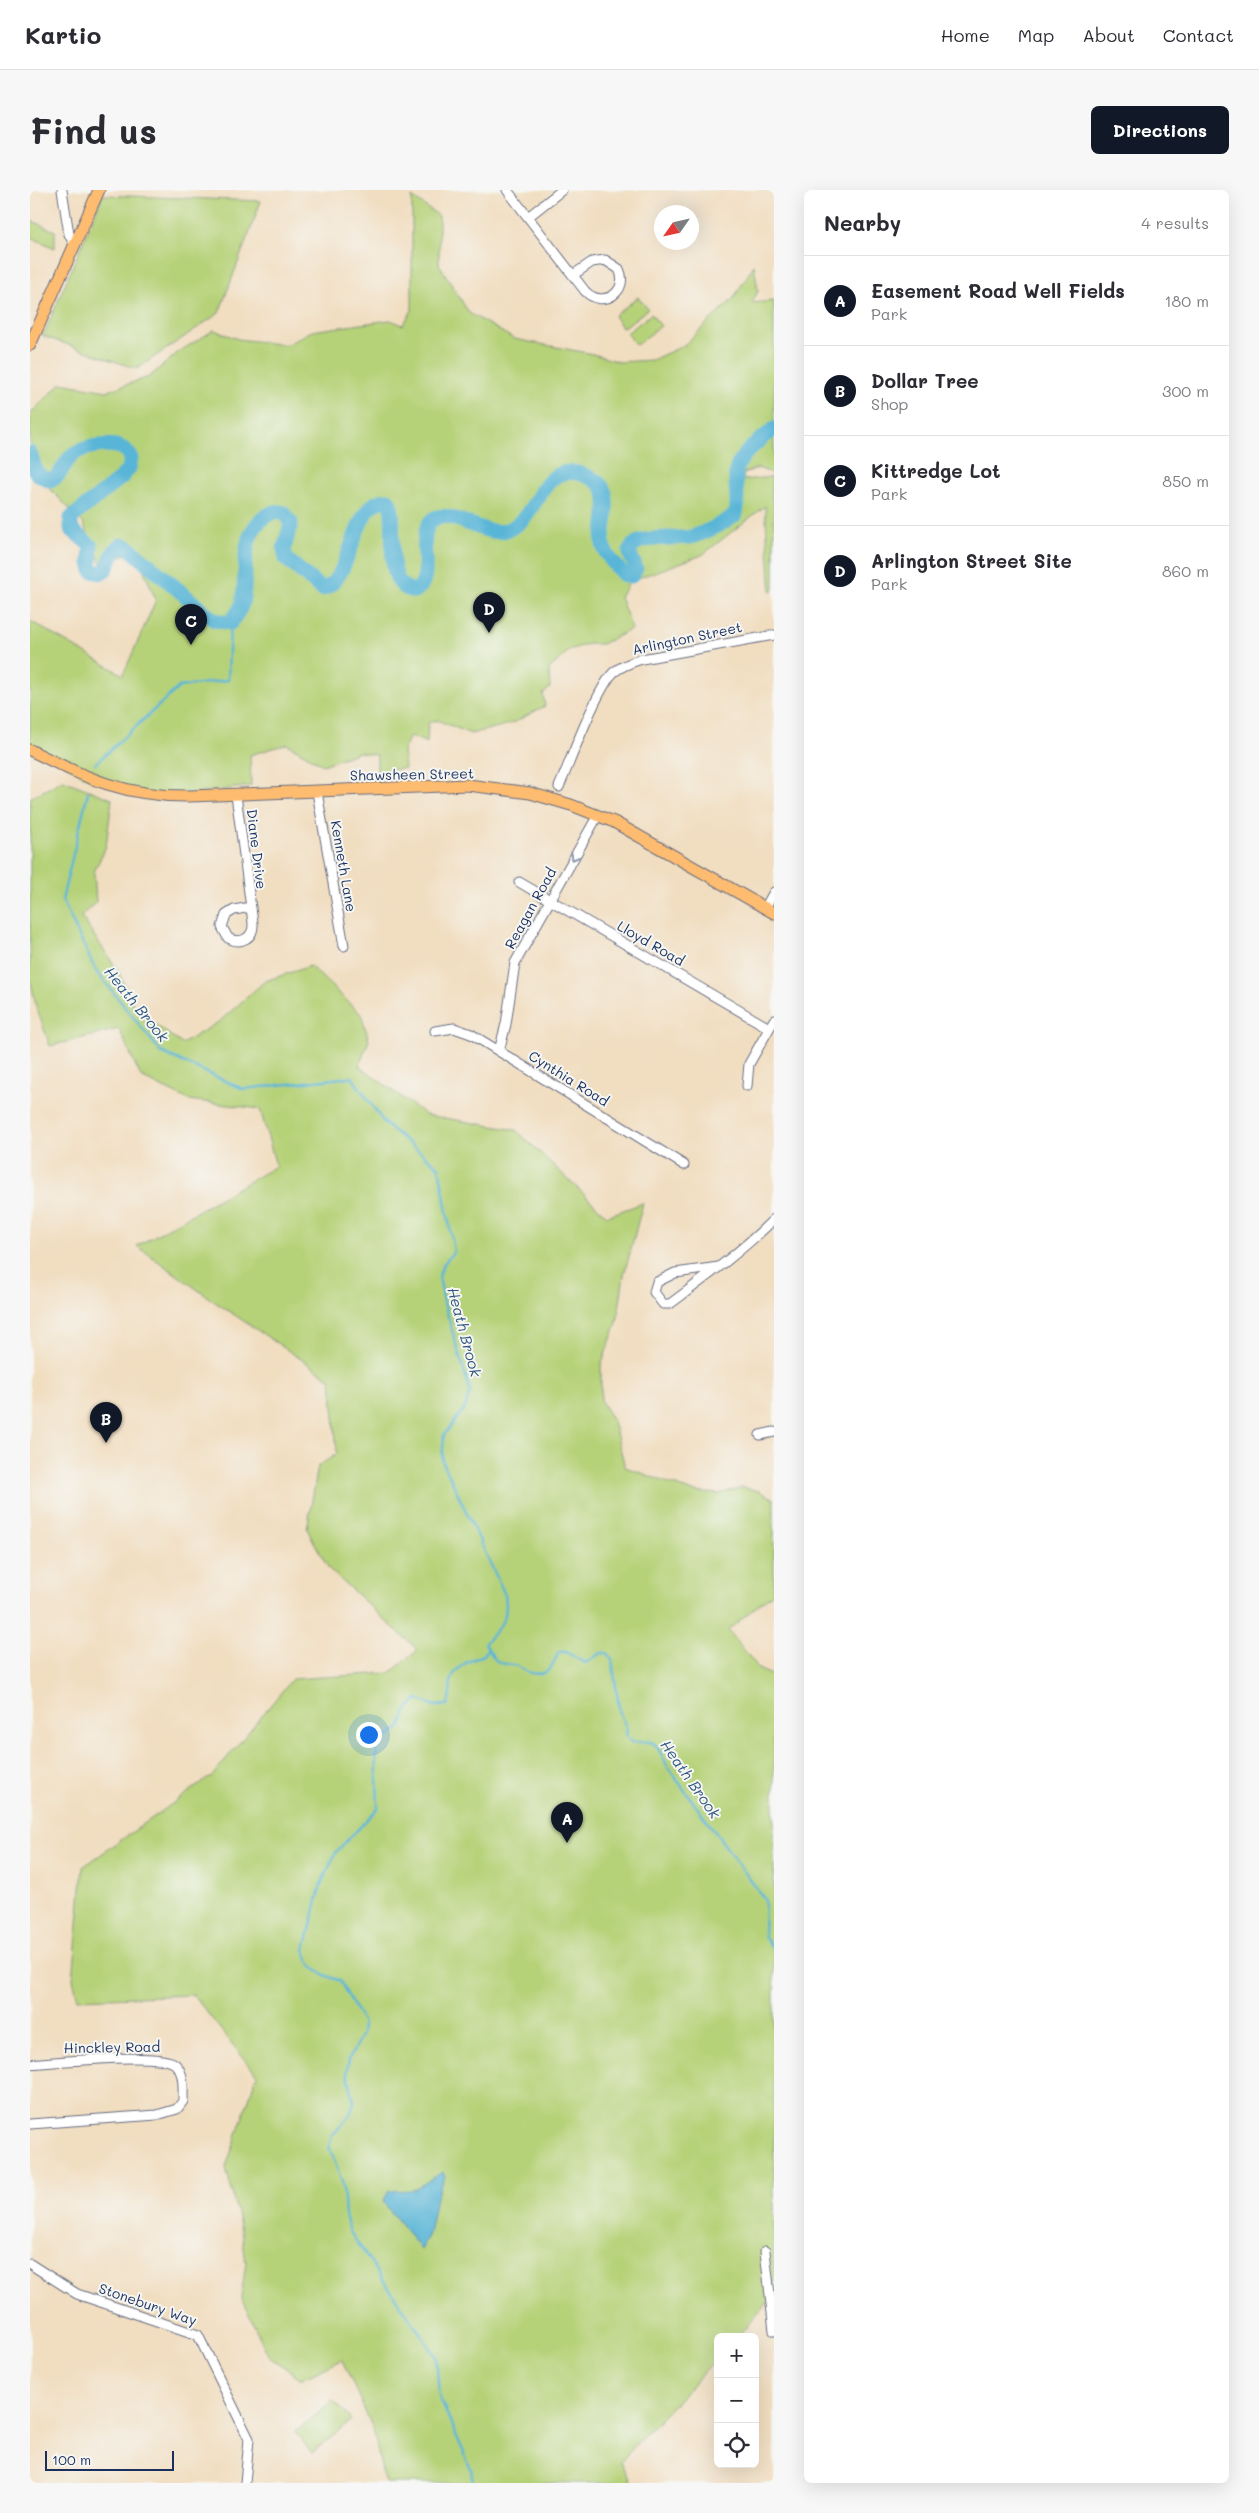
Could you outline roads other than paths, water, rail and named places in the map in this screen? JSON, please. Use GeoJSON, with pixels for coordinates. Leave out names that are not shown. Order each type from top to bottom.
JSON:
{"type":"FeatureCollection","features":[{"type":"Feature","properties":{"kind":"main road"},"geometry":{"type":"LineString","coordinates":[[30,344],[98,190]]}},
{"type":"Feature","properties":{"kind":"main road","name":"Shawsheen Street"},"geometry":{"type":"LineString","coordinates":[[30,750],[98,782],[131,792],[176,796],[236,795],[468,785],[544,796],[598,815],[649,841],[770,911]]}},
{"type":"Feature","properties":{"kind":"street"},"geometry":{"type":"LineString","coordinates":[[62,190],[68,226],[74,244]]}},
{"type":"Feature","properties":{"kind":"street"},"geometry":{"type":"LineString","coordinates":[[507,190],[528,217],[573,275],[587,293],[598,299],[613,296],[618,291],[622,282],[618,268],[605,260],[592,262],[573,275]]}},
{"type":"Feature","properties":{"kind":"street"},"geometry":{"type":"LineString","coordinates":[[528,217],[562,190]]}},
{"type":"Feature","properties":{"kind":"street","name":"Arlington Street"},"geometry":{"type":"LineString","coordinates":[[559,786],[602,689],[614,673],[622,667],[642,659],[774,635]]}},
{"type":"Feature","properties":{"kind":"street","name":"Kenneth Lane"},"geometry":{"type":"LineString","coordinates":[[317,792],[344,946]]}},
{"type":"Feature","properties":{"kind":"street","name":"Diane Drive"},"geometry":{"type":"LineString","coordinates":[[236,795],[251,907]]}},
{"type":"Feature","properties":{"kind":"street","name":"Reagan Road"},"geometry":{"type":"LineString","coordinates":[[499,1051],[506,1024],[515,963],[598,815]]}},
{"type":"Feature","properties":{"kind":"street","name":"Lloyd Road"},"geometry":{"type":"LineString","coordinates":[[519,882],[769,1028]]}},
{"type":"Feature","properties":{"kind":"street"},"geometry":{"type":"LineString","coordinates":[[770,911],[774,892]]}},
{"type":"Feature","properties":{"kind":"street"},"geometry":{"type":"LineString","coordinates":[[747,1086],[749,1064],[774,1020]]}},
{"type":"Feature","properties":{"kind":"street","name":"Cynthia Road"},"geometry":{"type":"LineString","coordinates":[[435,1030],[454,1028],[463,1030],[684,1165]]}},
{"type":"Feature","properties":{"kind":"street"},"geometry":{"type":"LineString","coordinates":[[719,1268],[668,1276],[655,1284],[656,1295],[663,1304],[668,1305],[719,1268],[774,1219]]}},
{"type":"Feature","properties":{"kind":"street"},"geometry":{"type":"LineString","coordinates":[[760,1435],[774,1432]]}},
{"type":"Feature","properties":{"kind":"street","name":"Hinckley Road"},"geometry":{"type":"LineString","coordinates":[[30,2064],[131,2059],[167,2060],[174,2063],[181,2072],[184,2101],[177,2109],[156,2115],[30,2124]]}},
{"type":"Feature","properties":{"kind":"street"},"geometry":{"type":"LineString","coordinates":[[765,2251],[774,2331]]}},
{"type":"Feature","properties":{"kind":"street","name":"Stonebury Way"},"geometry":{"type":"LineString","coordinates":[[30,2264],[77,2294],[198,2335],[249,2439],[245,2483]]}},
{"type":"Feature","properties":{"kind":"water"},"geometry":{"type":"Polygon","coordinates":[[[443,2172],[445,2177],[436,2197],[429,2234],[421,2249],[383,2202],[389,2191],[413,2190],[443,2172]]]}},
{"type":"Feature","properties":{"kind":"waterway"},"geometry":{"type":"LineString","coordinates":[[30,453],[37,474],[50,481],[61,472],[71,456],[81,450],[106,445],[122,448],[127,452],[131,458],[129,468],[121,478],[71,518],[71,529],[91,546],[90,563],[92,571],[102,573],[117,548],[121,545],[128,547],[214,620],[230,623],[239,611],[242,603],[246,557],[251,534],[257,524],[270,513],[284,513],[291,523],[284,549],[286,559],[322,589],[333,583],[341,572],[359,525],[367,512],[376,503],[388,500],[392,520],[393,564],[397,577],[403,586],[414,591],[421,586],[424,579],[425,538],[431,521],[437,517],[455,518],[485,529],[503,531],[516,525],[526,516],[549,482],[559,474],[572,472],[593,479],[603,489],[606,496],[603,546],[613,563],[624,575],[631,576],[636,569],[630,551],[635,544],[650,539],[691,537],[715,527],[736,514],[737,467],[750,448],[774,429]]}},
{"type":"Feature","properties":{"kind":"waterway","name":"Heath Brook"},"geometry":{"type":"LineString","coordinates":[[95,764],[179,687],[228,680],[230,623]]}},
{"type":"Feature","properties":{"kind":"waterway","name":"Heath Brook"},"geometry":{"type":"LineString","coordinates":[[88,792],[62,900],[96,971],[161,1052],[243,1089],[352,1077],[385,1124],[439,1167],[454,1251],[443,1265],[439,1276],[444,1303],[470,1391],[465,1408],[444,1435],[442,1460],[505,1595],[505,1616],[485,1643],[497,1661],[518,1666],[535,1674],[544,1673],[548,1670],[559,1652],[566,1652],[585,1663],[601,1653],[607,1653],[612,1660],[620,1714],[627,1729],[626,1736],[631,1742],[652,1742],[658,1748],[669,1769],[765,1900],[764,1936],[774,1951]]}},
{"type":"Feature","properties":{"kind":"waterway"},"geometry":{"type":"LineString","coordinates":[[473,2483],[471,2469],[439,2396],[436,2356],[350,2232],[345,2215],[343,2185],[329,2146],[332,2136],[350,2115],[354,2102],[347,2071],[349,2059],[362,2034],[363,2023],[340,1981],[323,1974],[313,1967],[305,1950],[321,1884],[336,1852],[378,1808],[376,1741],[389,1736],[401,1727],[406,1711],[417,1699],[435,1706],[447,1705],[453,1676],[464,1664],[484,1655],[488,1649]]}},
{"type":"Feature","properties":{"kind":"place","name":"Arlington Street Site"},"geometry":{"type":"Point","coordinates":[489,633]}},
{"type":"Feature","properties":{"kind":"place","name":"Kittredge Lot"},"geometry":{"type":"Point","coordinates":[191,645]}},
{"type":"Feature","properties":{"kind":"place","name":"Dollar Tree"},"geometry":{"type":"Point","coordinates":[106,1443]}},
{"type":"Feature","properties":{"kind":"place","name":"Easement Road Well Fields"},"geometry":{"type":"Point","coordinates":[567,1843]}}]}
